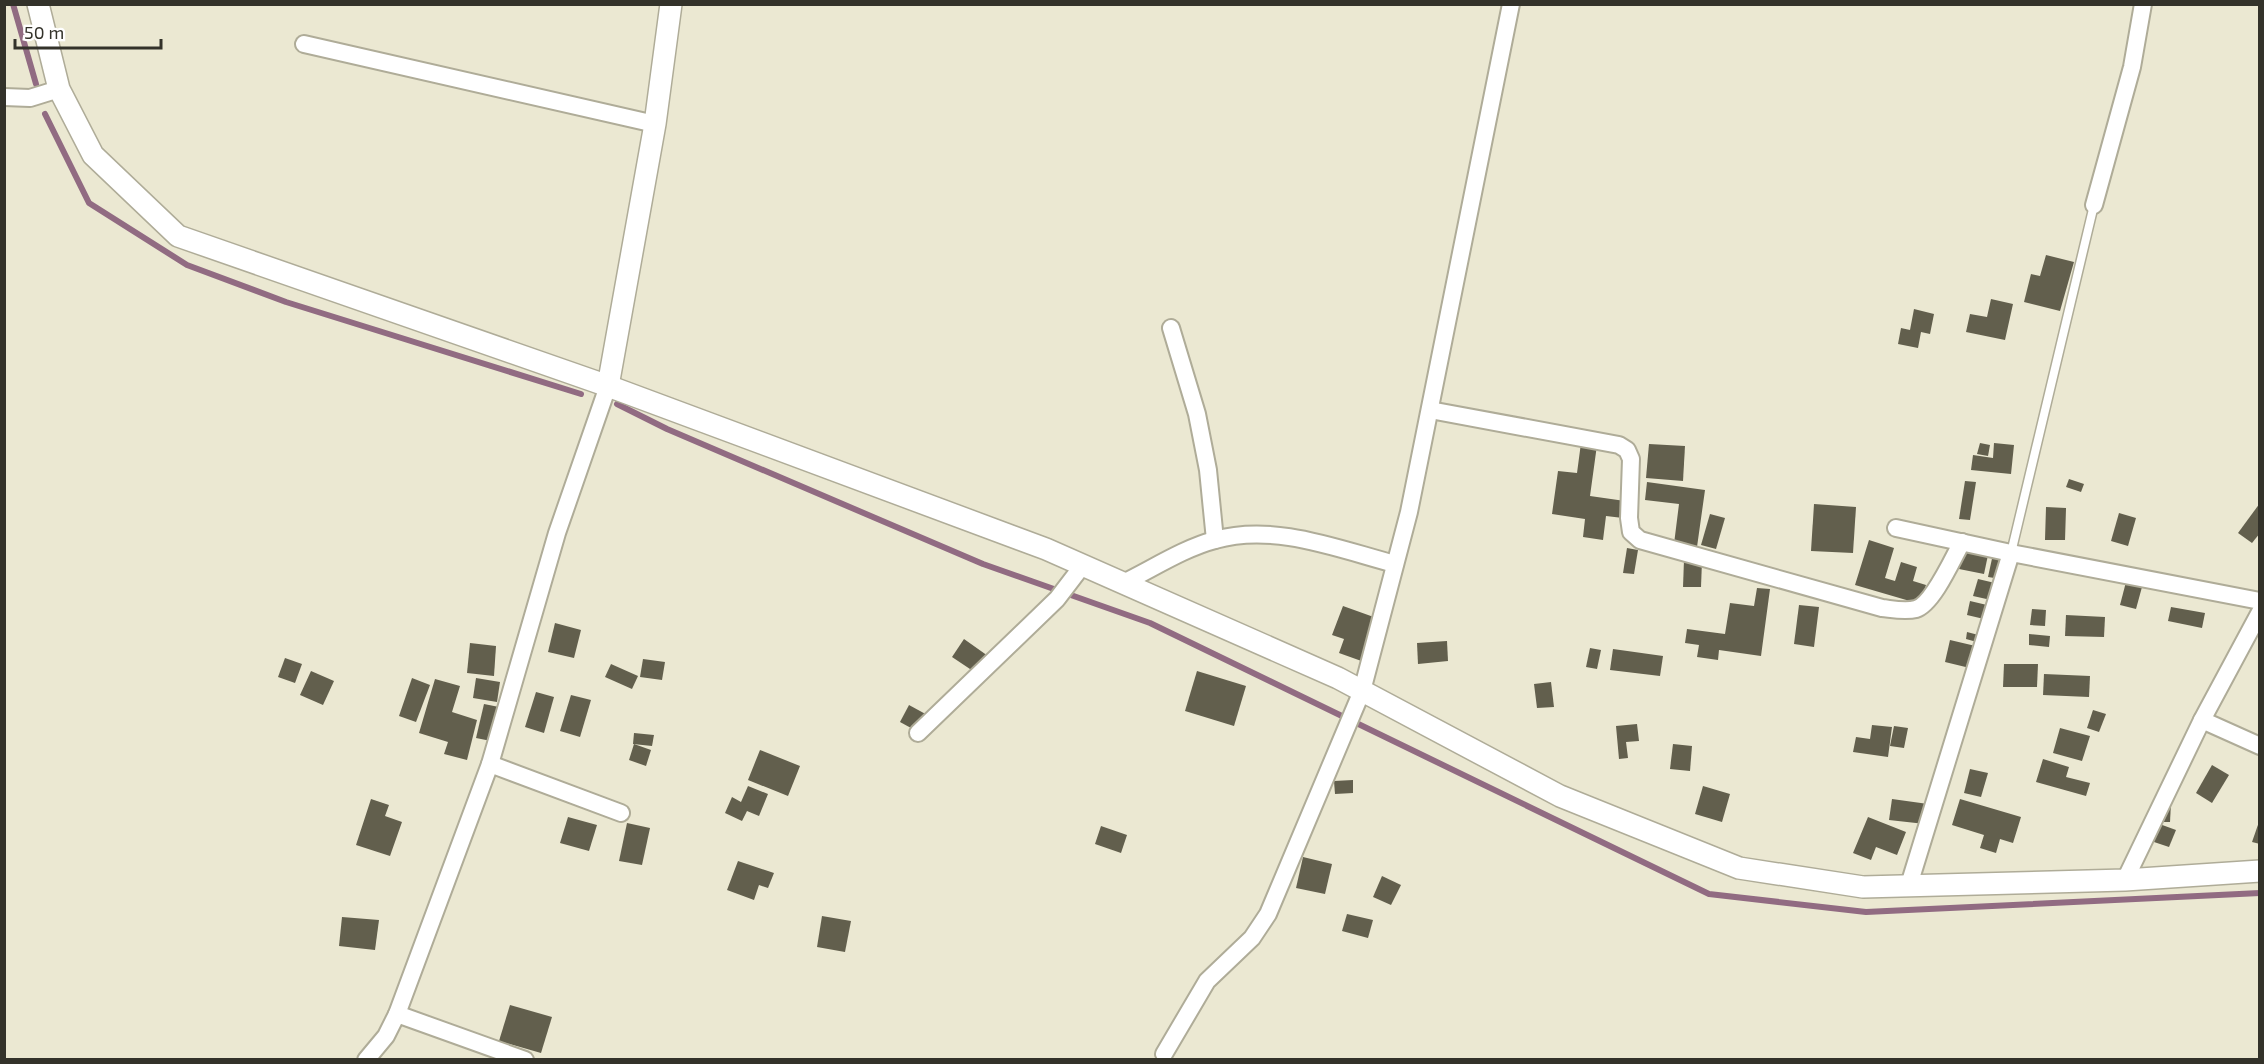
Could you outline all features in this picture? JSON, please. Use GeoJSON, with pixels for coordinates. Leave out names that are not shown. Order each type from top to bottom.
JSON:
{"type":"FeatureCollection","features":[{"type":"Feature","properties":{"kind":"street"},"geometry":{"type":"LineString","coordinates":[[38,4],[59,89],[93,155],[178,236],[608,386],[1047,549],[1081,569],[1123,583],[1560,796],[1740,868],[1863,887],[2125,879],[2259,871]]}},
{"type":"Feature","properties":{"kind":"street"},"geometry":{"type":"LineString","coordinates":[[366,1059],[386,1036],[398,1014],[490,764],[557,533],[608,386],[655,124],[671,4]]}},
{"type":"Feature","properties":{"kind":"street"},"geometry":{"type":"LineString","coordinates":[[1164,1054],[1207,981],[1252,938],[1268,914],[1358,697],[1409,512],[1511,4]]}},
{"type":"Feature","properties":{"kind":"street"},"geometry":{"type":"LineString","coordinates":[[2094,205],[2132,67],[2143,4]]}},
{"type":"Feature","properties":{"kind":"street"},"geometry":{"type":"LineString","coordinates":[[304,44],[655,124]]}},
{"type":"Feature","properties":{"kind":"street"},"geometry":{"type":"LineString","coordinates":[[4,98],[30,98],[59,89]]}},
{"type":"Feature","properties":{"kind":"street"},"geometry":{"type":"LineString","coordinates":[[1171,328],[1197,414],[1208,470],[1215,540]]}},
{"type":"Feature","properties":{"kind":"street"},"geometry":{"type":"LineString","coordinates":[[1430,410],[1619,445],[1627,450],[1631,459],[1630,525],[1631,532],[1640,540],[1882,608],[1917,609],[1930,598],[1962,542]]}},
{"type":"Feature","properties":{"kind":"street"},"geometry":{"type":"LineString","coordinates":[[1896,528],[2011,553],[2259,601]]}},
{"type":"Feature","properties":{"kind":"street"},"geometry":{"type":"LineString","coordinates":[[1123,583],[1215,540],[1246,535],[1302,539],[1395,564]]}},
{"type":"Feature","properties":{"kind":"street"},"geometry":{"type":"LineString","coordinates":[[1909,885],[2011,553]]}},
{"type":"Feature","properties":{"kind":"street"},"geometry":{"type":"LineString","coordinates":[[918,733],[1057,599],[1081,569]]}},
{"type":"Feature","properties":{"kind":"street"},"geometry":{"type":"LineString","coordinates":[[2125,879],[2202,720],[2259,612]]}},
{"type":"Feature","properties":{"kind":"street"},"geometry":{"type":"LineString","coordinates":[[2202,720],[2259,746]]}},
{"type":"Feature","properties":{"kind":"street"},"geometry":{"type":"LineString","coordinates":[[490,764],[621,813]]}},
{"type":"Feature","properties":{"kind":"street"},"geometry":{"type":"LineString","coordinates":[[398,1014],[525,1059]]}},
{"type":"Feature","properties":{"kind":"lane"},"geometry":{"type":"LineString","coordinates":[[2011,553],[2094,205]]}},
{"type":"Feature","properties":{"kind":"building"},"geometry":{"type":"Polygon","coordinates":[[[2046,255],[2074,262],[2060,311],[2024,302],[2031,274],[2040,276],[2046,255]]]}},
{"type":"Feature","properties":{"kind":"building"},"geometry":{"type":"Polygon","coordinates":[[[1991,299],[2013,304],[2005,340],[1966,332],[1970,314],[1987,317],[1991,299]]]}},
{"type":"Feature","properties":{"kind":"building"},"geometry":{"type":"Polygon","coordinates":[[[1914,309],[1934,314],[1930,334],[1921,332],[1918,348],[1898,344],[1901,328],[1910,330],[1914,309]]]}},
{"type":"Feature","properties":{"kind":"building"},"geometry":{"type":"Polygon","coordinates":[[[1581,443],[1597,445],[1590,496],[1625,501],[1623,518],[1606,516],[1603,540],[1583,537],[1585,519],[1552,514],[1558,471],[1577,473],[1581,443]]]}},
{"type":"Feature","properties":{"kind":"building"},"geometry":{"type":"Polygon","coordinates":[[[1980,443],[1990,445],[1988,456],[1977,454],[1980,443]]]}},
{"type":"Feature","properties":{"kind":"building"},"geometry":{"type":"Polygon","coordinates":[[[1994,443],[2014,445],[2011,474],[1971,470],[1973,455],[1993,458],[1994,443]]]}},
{"type":"Feature","properties":{"kind":"building"},"geometry":{"type":"Polygon","coordinates":[[[1649,444],[1685,446],[1683,481],[1646,478],[1649,444]]]}},
{"type":"Feature","properties":{"kind":"building"},"geometry":{"type":"Polygon","coordinates":[[[2069,479],[2084,484],[2081,492],[2066,487],[2069,479]]]}},
{"type":"Feature","properties":{"kind":"building"},"geometry":{"type":"Polygon","coordinates":[[[1965,481],[1976,482],[1970,520],[1959,519],[1965,481]]]}},
{"type":"Feature","properties":{"kind":"building"},"geometry":{"type":"Polygon","coordinates":[[[1647,482],[1705,490],[1697,547],[1674,544],[1679,504],[1645,500],[1647,482]]]}},
{"type":"Feature","properties":{"kind":"building"},"geometry":{"type":"Polygon","coordinates":[[[2260,503],[2260,533],[2252,543],[2238,533],[2260,503]]]}},
{"type":"Feature","properties":{"kind":"building"},"geometry":{"type":"Polygon","coordinates":[[[1814,504],[1856,507],[1853,553],[1811,551],[1814,504]]]}},
{"type":"Feature","properties":{"kind":"building"},"geometry":{"type":"Polygon","coordinates":[[[2046,507],[2066,508],[2065,540],[2045,540],[2046,507]]]}},
{"type":"Feature","properties":{"kind":"building"},"geometry":{"type":"Polygon","coordinates":[[[2119,513],[2136,518],[2128,546],[2111,541],[2119,513]]]}},
{"type":"Feature","properties":{"kind":"building"},"geometry":{"type":"Polygon","coordinates":[[[1710,514],[1725,518],[1716,549],[1701,545],[1710,514]]]}},
{"type":"Feature","properties":{"kind":"building"},"geometry":{"type":"Polygon","coordinates":[[[1869,540],[1894,548],[1885,578],[1895,581],[1901,562],[1917,567],[1913,581],[1926,585],[1920,604],[1855,585],[1869,540]]]}},
{"type":"Feature","properties":{"kind":"building"},"geometry":{"type":"Polygon","coordinates":[[[1627,548],[1638,550],[1634,574],[1623,573],[1627,548]]]}},
{"type":"Feature","properties":{"kind":"building"},"geometry":{"type":"Polygon","coordinates":[[[1963,550],[1988,555],[1984,574],[1959,569],[1963,550]]]}},
{"type":"Feature","properties":{"kind":"building"},"geometry":{"type":"Polygon","coordinates":[[[1993,554],[2005,557],[2001,579],[1988,577],[1993,554]]]}},
{"type":"Feature","properties":{"kind":"building"},"geometry":{"type":"Polygon","coordinates":[[[1684,560],[1702,561],[1701,587],[1683,587],[1684,560]]]}},
{"type":"Feature","properties":{"kind":"building"},"geometry":{"type":"Polygon","coordinates":[[[1978,579],[1995,583],[1991,600],[1973,596],[1978,579]]]}},
{"type":"Feature","properties":{"kind":"building"},"geometry":{"type":"Polygon","coordinates":[[[2126,582],[2142,587],[2136,609],[2120,605],[2126,582]]]}},
{"type":"Feature","properties":{"kind":"building"},"geometry":{"type":"Polygon","coordinates":[[[1757,588],[1770,589],[1761,656],[1719,650],[1718,660],[1697,657],[1699,645],[1685,643],[1687,629],[1725,634],[1730,603],[1754,606],[1757,588]]]}},
{"type":"Feature","properties":{"kind":"building"},"geometry":{"type":"Polygon","coordinates":[[[1970,601],[1987,605],[1984,619],[1967,615],[1970,601]]]}},
{"type":"Feature","properties":{"kind":"building"},"geometry":{"type":"Polygon","coordinates":[[[1799,605],[1819,607],[1814,647],[1794,644],[1799,605]]]}},
{"type":"Feature","properties":{"kind":"building"},"geometry":{"type":"Polygon","coordinates":[[[1343,606],[1382,620],[1367,663],[1339,653],[1344,639],[1332,635],[1343,606]]]}},
{"type":"Feature","properties":{"kind":"building"},"geometry":{"type":"Polygon","coordinates":[[[2171,607],[2205,613],[2202,628],[2168,621],[2171,607]]]}},
{"type":"Feature","properties":{"kind":"building"},"geometry":{"type":"Polygon","coordinates":[[[2032,609],[2046,610],[2045,626],[2030,625],[2032,609]]]}},
{"type":"Feature","properties":{"kind":"building"},"geometry":{"type":"Polygon","coordinates":[[[2066,615],[2105,617],[2104,637],[2065,636],[2066,615]]]}},
{"type":"Feature","properties":{"kind":"building"},"geometry":{"type":"Polygon","coordinates":[[[555,623],[581,630],[574,658],[548,652],[555,623]]]}},
{"type":"Feature","properties":{"kind":"building"},"geometry":{"type":"Polygon","coordinates":[[[1967,632],[1986,637],[1984,644],[1966,639],[1967,632]]]}},
{"type":"Feature","properties":{"kind":"building"},"geometry":{"type":"Polygon","coordinates":[[[2029,634],[2050,636],[2049,647],[2029,645],[2029,634]]]}},
{"type":"Feature","properties":{"kind":"building"},"geometry":{"type":"Polygon","coordinates":[[[964,639],[988,656],[976,673],[952,657],[964,639]]]}},
{"type":"Feature","properties":{"kind":"building"},"geometry":{"type":"Polygon","coordinates":[[[1950,640],[1984,648],[1978,670],[1945,662],[1950,640]]]}},
{"type":"Feature","properties":{"kind":"building"},"geometry":{"type":"Polygon","coordinates":[[[1447,641],[1448,661],[1418,664],[1417,643],[1447,641]]]}},
{"type":"Feature","properties":{"kind":"building"},"geometry":{"type":"Polygon","coordinates":[[[470,643],[496,646],[494,676],[467,673],[470,643]]]}},
{"type":"Feature","properties":{"kind":"building"},"geometry":{"type":"Polygon","coordinates":[[[1590,648],[1601,650],[1597,669],[1586,667],[1590,648]]]}},
{"type":"Feature","properties":{"kind":"building"},"geometry":{"type":"Polygon","coordinates":[[[1613,649],[1663,656],[1660,676],[1610,670],[1613,649]]]}},
{"type":"Feature","properties":{"kind":"building"},"geometry":{"type":"Polygon","coordinates":[[[285,658],[302,664],[295,683],[278,677],[285,658]]]}},
{"type":"Feature","properties":{"kind":"building"},"geometry":{"type":"Polygon","coordinates":[[[643,659],[665,662],[662,680],[640,677],[643,659]]]}},
{"type":"Feature","properties":{"kind":"building"},"geometry":{"type":"Polygon","coordinates":[[[611,664],[638,676],[632,689],[605,677],[611,664]]]}},
{"type":"Feature","properties":{"kind":"building"},"geometry":{"type":"Polygon","coordinates":[[[2004,664],[2038,664],[2037,687],[2003,687],[2004,664]]]}},
{"type":"Feature","properties":{"kind":"building"},"geometry":{"type":"Polygon","coordinates":[[[311,671],[334,681],[323,705],[300,695],[311,671]]]}},
{"type":"Feature","properties":{"kind":"building"},"geometry":{"type":"Polygon","coordinates":[[[1197,671],[1246,686],[1234,726],[1185,711],[1197,671]]]}},
{"type":"Feature","properties":{"kind":"building"},"geometry":{"type":"Polygon","coordinates":[[[2044,674],[2090,676],[2089,697],[2043,695],[2044,674]]]}},
{"type":"Feature","properties":{"kind":"building"},"geometry":{"type":"Polygon","coordinates":[[[412,678],[430,685],[416,722],[399,716],[412,678]]]}},
{"type":"Feature","properties":{"kind":"building"},"geometry":{"type":"Polygon","coordinates":[[[476,678],[500,682],[497,702],[473,698],[476,678]]]}},
{"type":"Feature","properties":{"kind":"building"},"geometry":{"type":"Polygon","coordinates":[[[435,679],[460,686],[452,712],[477,720],[467,760],[444,754],[448,742],[419,733],[435,679]]]}},
{"type":"Feature","properties":{"kind":"building"},"geometry":{"type":"Polygon","coordinates":[[[1551,682],[1554,707],[1537,708],[1534,684],[1551,682]]]}},
{"type":"Feature","properties":{"kind":"building"},"geometry":{"type":"Polygon","coordinates":[[[536,692],[554,697],[544,733],[525,727],[536,692]]]}},
{"type":"Feature","properties":{"kind":"building"},"geometry":{"type":"Polygon","coordinates":[[[571,695],[591,700],[580,737],[560,731],[571,695]]]}},
{"type":"Feature","properties":{"kind":"building"},"geometry":{"type":"Polygon","coordinates":[[[484,704],[499,707],[491,741],[476,738],[484,704]]]}},
{"type":"Feature","properties":{"kind":"building"},"geometry":{"type":"Polygon","coordinates":[[[909,705],[931,717],[922,734],[900,722],[909,705]]]}},
{"type":"Feature","properties":{"kind":"building"},"geometry":{"type":"Polygon","coordinates":[[[2093,710],[2106,714],[2099,732],[2087,728],[2093,710]]]}},
{"type":"Feature","properties":{"kind":"building"},"geometry":{"type":"Polygon","coordinates":[[[1637,724],[1639,741],[1626,742],[1628,758],[1619,759],[1616,726],[1637,724]]]}},
{"type":"Feature","properties":{"kind":"building"},"geometry":{"type":"Polygon","coordinates":[[[1872,725],[1892,727],[1888,757],[1853,752],[1856,737],[1870,739],[1872,725]]]}},
{"type":"Feature","properties":{"kind":"building"},"geometry":{"type":"Polygon","coordinates":[[[1894,726],[1908,728],[1904,748],[1890,746],[1894,726]]]}},
{"type":"Feature","properties":{"kind":"building"},"geometry":{"type":"Polygon","coordinates":[[[2060,728],[2090,736],[2082,761],[2053,753],[2060,728]]]}},
{"type":"Feature","properties":{"kind":"building"},"geometry":{"type":"Polygon","coordinates":[[[634,733],[654,735],[652,746],[633,744],[634,733]]]}},
{"type":"Feature","properties":{"kind":"building"},"geometry":{"type":"Polygon","coordinates":[[[634,744],[651,750],[646,766],[629,760],[634,744]]]}},
{"type":"Feature","properties":{"kind":"building"},"geometry":{"type":"Polygon","coordinates":[[[1673,744],[1692,746],[1690,771],[1670,769],[1673,744]]]}},
{"type":"Feature","properties":{"kind":"building"},"geometry":{"type":"Polygon","coordinates":[[[760,750],[800,766],[788,796],[748,780],[760,750]]]}},
{"type":"Feature","properties":{"kind":"building"},"geometry":{"type":"Polygon","coordinates":[[[2043,759],[2069,767],[2066,777],[2090,783],[2086,796],[2036,782],[2043,759]]]}},
{"type":"Feature","properties":{"kind":"building"},"geometry":{"type":"Polygon","coordinates":[[[2212,765],[2229,775],[2212,803],[2196,793],[2212,765]]]}},
{"type":"Feature","properties":{"kind":"building"},"geometry":{"type":"Polygon","coordinates":[[[1970,769],[1988,773],[1981,797],[1964,793],[1970,769]]]}},
{"type":"Feature","properties":{"kind":"building"},"geometry":{"type":"Polygon","coordinates":[[[1353,780],[1353,793],[1335,794],[1334,781],[1353,780]]]}},
{"type":"Feature","properties":{"kind":"building"},"geometry":{"type":"Polygon","coordinates":[[[748,786],[768,794],[759,816],[747,811],[742,821],[725,813],[732,797],[741,802],[748,786]]]}},
{"type":"Feature","properties":{"kind":"building"},"geometry":{"type":"Polygon","coordinates":[[[1703,786],[1730,794],[1722,822],[1695,814],[1703,786]]]}},
{"type":"Feature","properties":{"kind":"building"},"geometry":{"type":"Polygon","coordinates":[[[371,799],[389,805],[385,816],[402,822],[390,856],[356,845],[371,799]]]}},
{"type":"Feature","properties":{"kind":"building"},"geometry":{"type":"Polygon","coordinates":[[[1892,799],[1928,804],[1925,824],[1889,820],[1892,799]]]}},
{"type":"Feature","properties":{"kind":"building"},"geometry":{"type":"Polygon","coordinates":[[[1960,799],[2021,817],[2013,843],[2000,839],[1996,853],[1980,848],[1984,835],[1952,825],[1960,799]]]}},
{"type":"Feature","properties":{"kind":"building"},"geometry":{"type":"Polygon","coordinates":[[[2156,802],[2171,803],[2170,822],[2155,822],[2156,802]]]}},
{"type":"Feature","properties":{"kind":"building"},"geometry":{"type":"Polygon","coordinates":[[[568,817],[597,825],[589,851],[560,843],[568,817]]]}},
{"type":"Feature","properties":{"kind":"building"},"geometry":{"type":"Polygon","coordinates":[[[1868,817],[1906,832],[1897,855],[1876,847],[1871,860],[1853,853],[1868,817]]]}},
{"type":"Feature","properties":{"kind":"building"},"geometry":{"type":"Polygon","coordinates":[[[2260,819],[2260,844],[2252,842],[2260,819]]]}},
{"type":"Feature","properties":{"kind":"building"},"geometry":{"type":"Polygon","coordinates":[[[2154,822],[2176,830],[2169,847],[2148,840],[2154,822]]]}},
{"type":"Feature","properties":{"kind":"building"},"geometry":{"type":"Polygon","coordinates":[[[627,823],[650,828],[642,865],[619,861],[627,823]]]}},
{"type":"Feature","properties":{"kind":"building"},"geometry":{"type":"Polygon","coordinates":[[[1101,826],[1127,835],[1121,853],[1095,844],[1101,826]]]}},
{"type":"Feature","properties":{"kind":"building"},"geometry":{"type":"Polygon","coordinates":[[[1303,857],[1332,864],[1325,894],[1296,888],[1303,857]]]}},
{"type":"Feature","properties":{"kind":"building"},"geometry":{"type":"Polygon","coordinates":[[[738,861],[774,873],[768,888],[759,885],[754,900],[727,890],[738,861]]]}},
{"type":"Feature","properties":{"kind":"building"},"geometry":{"type":"Polygon","coordinates":[[[1382,876],[1401,885],[1391,905],[1373,897],[1382,876]]]}},
{"type":"Feature","properties":{"kind":"building"},"geometry":{"type":"Polygon","coordinates":[[[1347,914],[1373,920],[1368,938],[1342,931],[1347,914]]]}},
{"type":"Feature","properties":{"kind":"building"},"geometry":{"type":"Polygon","coordinates":[[[822,916],[851,921],[845,952],[817,947],[822,916]]]}},
{"type":"Feature","properties":{"kind":"building"},"geometry":{"type":"Polygon","coordinates":[[[342,917],[379,920],[375,950],[339,946],[342,917]]]}},
{"type":"Feature","properties":{"kind":"building"},"geometry":{"type":"Polygon","coordinates":[[[510,1005],[552,1017],[541,1053],[499,1041],[510,1005]]]}},
{"type":"Feature","properties":{"kind":"waterway"},"geometry":{"type":"LineString","coordinates":[[13,4],[36,84]]}},
{"type":"Feature","properties":{"kind":"waterway"},"geometry":{"type":"LineString","coordinates":[[45,114],[89,203],[187,265],[286,302],[581,394]]}},
{"type":"Feature","properties":{"kind":"waterway"},"geometry":{"type":"LineString","coordinates":[[617,404],[667,429],[983,564],[1150,623],[1709,894],[1866,912],[2260,893]]}}]}
